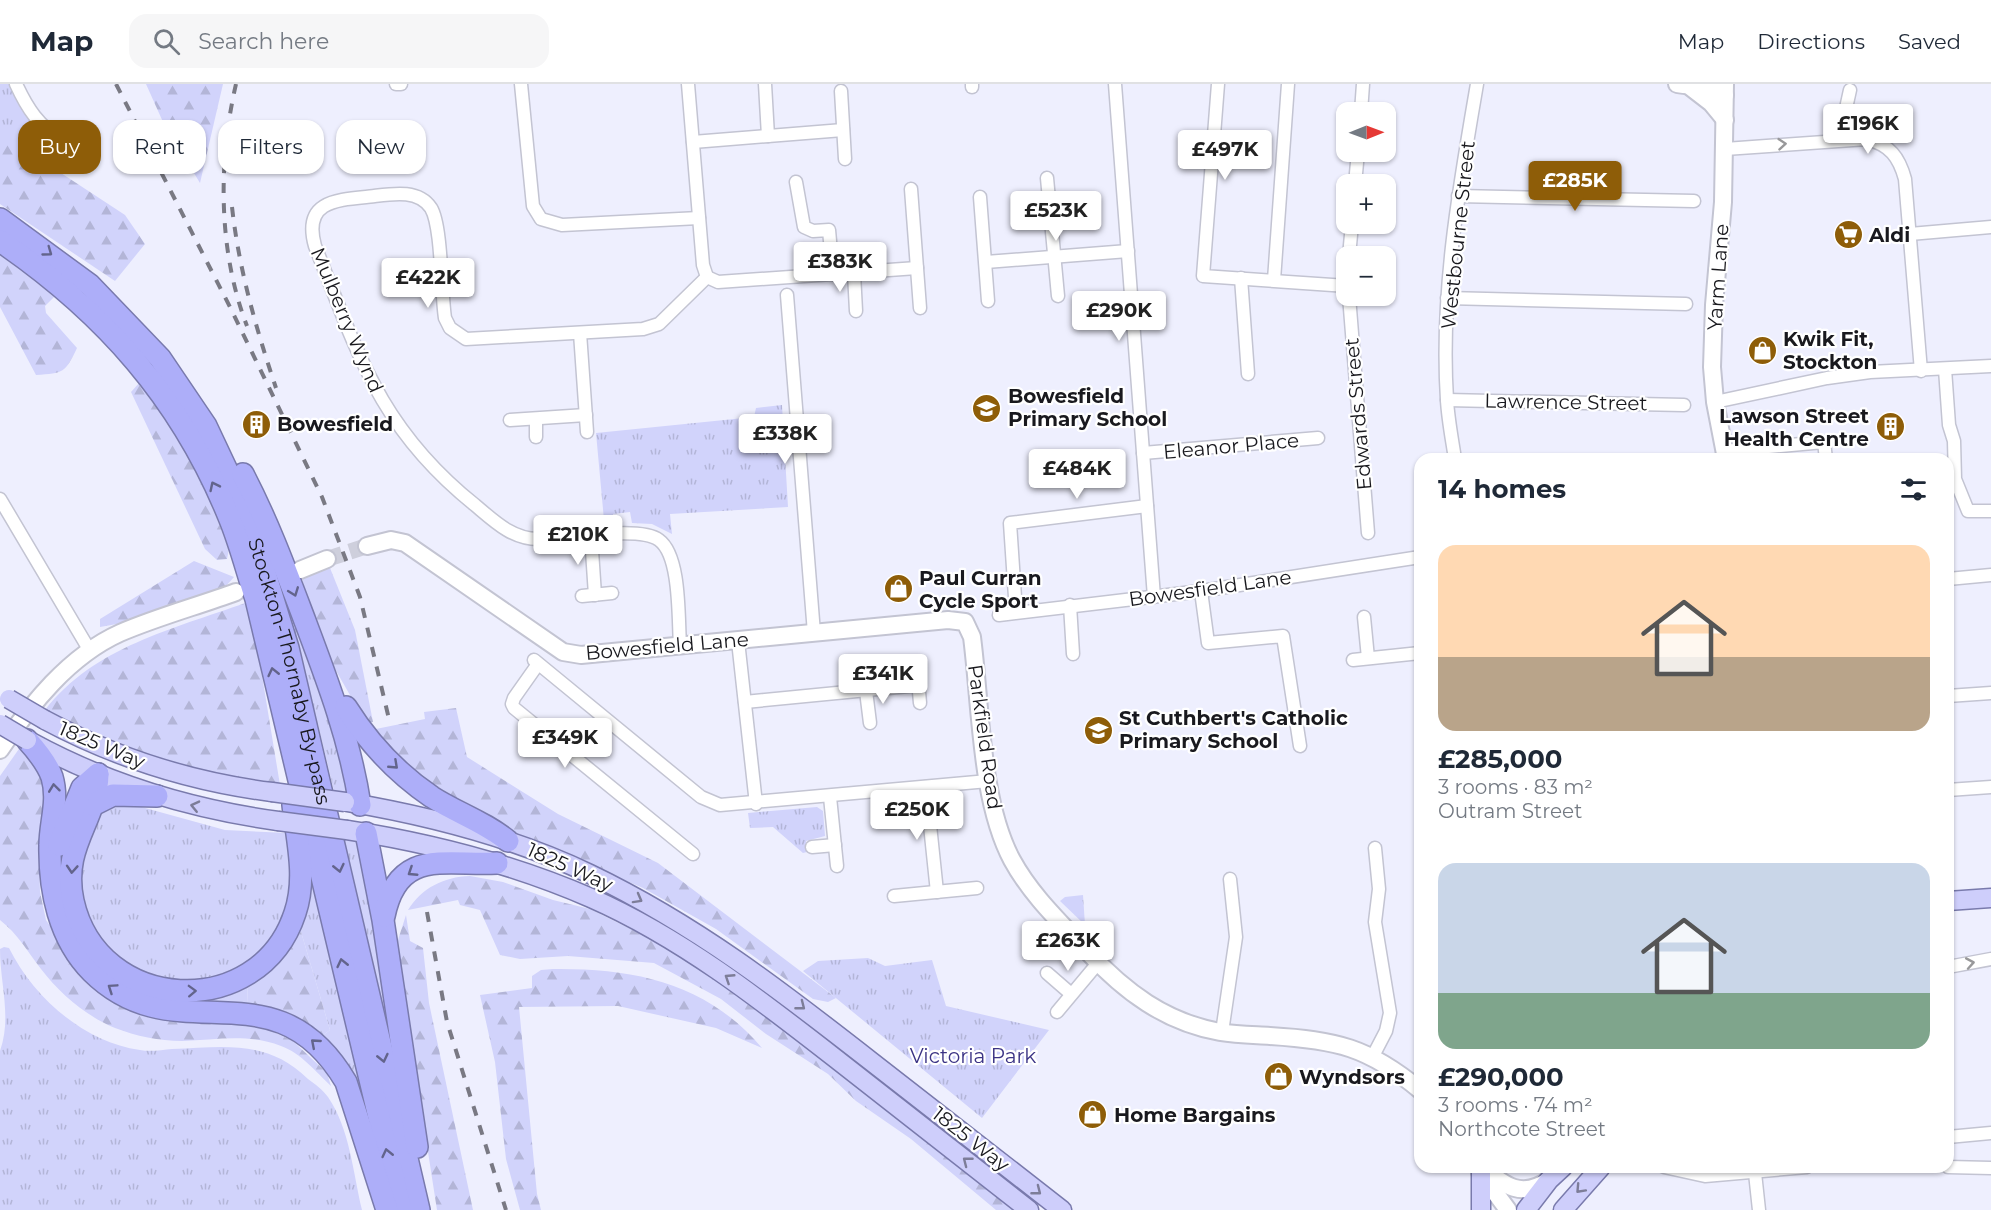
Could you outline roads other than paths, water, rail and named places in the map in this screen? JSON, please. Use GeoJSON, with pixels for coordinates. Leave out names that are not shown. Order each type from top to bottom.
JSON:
{"type":"FeatureCollection","features":[{"type":"Feature","properties":{"kind":"highway","name":"Stockton-Thornaby By-pass"},"geometry":{"type":"LineString","coordinates":[[0,219],[90,285],[160,358],[206,426],[246,511],[284,637],[419,1210]]}},
{"type":"Feature","properties":{"kind":"highway","name":"Stockton-Thornaby By-pass"},"geometry":{"type":"LineString","coordinates":[[0,241],[76,298],[140,364],[190,436],[229,517],[256,599],[401,1210]]}},
{"type":"Feature","properties":{"kind":"highway"},"geometry":{"type":"LineString","coordinates":[[160,358],[186,380],[231,450],[266,518],[348,738],[353,803]]}},
{"type":"Feature","properties":{"kind":"highway"},"geometry":{"type":"LineString","coordinates":[[325,674],[360,729],[406,776],[432,797],[491,827],[508,841]]}},
{"type":"Feature","properties":{"kind":"highway"},"geometry":{"type":"LineString","coordinates":[[98,774],[98,794],[73,853],[71,885],[77,916],[84,930],[102,956],[120,971],[141,983],[171,991],[195,991],[219,987],[260,965],[281,941],[289,927],[299,897],[300,866],[279,697]]}},
{"type":"Feature","properties":{"kind":"highway"},"geometry":{"type":"LineString","coordinates":[[27,740],[48,767],[52,778],[55,807],[50,844],[55,899],[64,932],[90,970],[107,986],[128,998],[171,1012],[231,1012],[267,1016],[298,1030],[324,1050],[346,1082],[353,1099],[387,1210]]}},
{"type":"Feature","properties":{"kind":"highway"},"geometry":{"type":"LineString","coordinates":[[53,872],[66,824],[78,797],[82,789],[98,774]]}},
{"type":"Feature","properties":{"kind":"highway"},"geometry":{"type":"LineString","coordinates":[[93,805],[113,795],[157,796]]}},
{"type":"Feature","properties":{"kind":"highway"},"geometry":{"type":"LineString","coordinates":[[357,832],[383,920],[427,1210]]}},
{"type":"Feature","properties":{"kind":"highway"},"geometry":{"type":"LineString","coordinates":[[383,920],[387,901],[396,884],[411,871],[429,863],[448,861],[467,865],[497,863]]}},
{"type":"Feature","properties":{"kind":"main road","name":"1825 Way"},"geometry":{"type":"LineString","coordinates":[[5,695],[45,720],[110,750],[175,773],[272,792],[353,803],[426,817],[508,841],[589,873],[687,926],[763,976],[1062,1210]]}},
{"type":"Feature","properties":{"kind":"main road","name":"1825 Way"},"geometry":{"type":"LineString","coordinates":[[0,724],[27,740],[98,774],[157,796],[233,815],[357,832],[440,848],[497,863],[593,899],[702,961],[757,997],[1029,1210]]}},
{"type":"Feature","properties":{"kind":"main road"},"geometry":{"type":"LineString","coordinates":[[98,774],[110,750]]}},
{"type":"Feature","properties":{"kind":"main road"},"geometry":{"type":"LineString","coordinates":[[353,803],[357,832]]}},
{"type":"Feature","properties":{"kind":"main road"},"geometry":{"type":"LineString","coordinates":[[1954,901],[1991,898]]}},
{"type":"Feature","properties":{"kind":"main road"},"geometry":{"type":"LineString","coordinates":[[1481,1173],[1481,1210]]}},
{"type":"Feature","properties":{"kind":"main road"},"geometry":{"type":"LineString","coordinates":[[1526,1210],[1557,1173]]}},
{"type":"Feature","properties":{"kind":"main road"},"geometry":{"type":"LineString","coordinates":[[1563,1210],[1596,1173]]}},
{"type":"Feature","properties":{"kind":"street"},"geometry":{"type":"LineString","coordinates":[[16,84],[28,110],[38,120]]}},
{"type":"Feature","properties":{"kind":"street"},"geometry":{"type":"LineString","coordinates":[[521,84],[533,206],[541,219],[562,225],[699,218]]}},
{"type":"Feature","properties":{"kind":"street"},"geometry":{"type":"LineString","coordinates":[[688,84],[703,265],[707,277],[718,282],[917,268]]}},
{"type":"Feature","properties":{"kind":"street"},"geometry":{"type":"LineString","coordinates":[[765,84],[768,136]]}},
{"type":"Feature","properties":{"kind":"street"},"geometry":{"type":"LineString","coordinates":[[1115,84],[1154,597]]}},
{"type":"Feature","properties":{"kind":"street"},"geometry":{"type":"LineString","coordinates":[[1218,84],[1203,276],[1336,285]]}},
{"type":"Feature","properties":{"kind":"street"},"geometry":{"type":"LineString","coordinates":[[1274,280],[1288,84]]}},
{"type":"Feature","properties":{"kind":"street"},"geometry":{"type":"LineString","coordinates":[[1362,102],[1364,84]]}},
{"type":"Feature","properties":{"kind":"street","name":"Westbourne Street"},"geometry":{"type":"LineString","coordinates":[[1454,453],[1447,400],[1447,298],[1458,196],[1477,84]]}},
{"type":"Feature","properties":{"kind":"street"},"geometry":{"type":"LineString","coordinates":[[1686,85],[1708,84],[1725,89]]}},
{"type":"Feature","properties":{"kind":"street"},"geometry":{"type":"LineString","coordinates":[[1686,85],[1711,103],[1725,120]]}},
{"type":"Feature","properties":{"kind":"street","name":"Yarm Lane"},"geometry":{"type":"LineString","coordinates":[[1725,89],[1720,257],[1714,305],[1712,367],[1715,402],[1725,453]]}},
{"type":"Feature","properties":{"kind":"street"},"geometry":{"type":"LineString","coordinates":[[1839,140],[1850,90]]}},
{"type":"Feature","properties":{"kind":"street"},"geometry":{"type":"LineString","coordinates":[[841,91],[845,159]]}},
{"type":"Feature","properties":{"kind":"street"},"geometry":{"type":"LineString","coordinates":[[693,142],[843,130]]}},
{"type":"Feature","properties":{"kind":"street"},"geometry":{"type":"LineString","coordinates":[[1725,149],[1867,139],[1881,143],[1893,152],[1901,163],[1910,234],[1921,371]]}},
{"type":"Feature","properties":{"kind":"street"},"geometry":{"type":"LineString","coordinates":[[1047,178],[1058,296]]}},
{"type":"Feature","properties":{"kind":"street"},"geometry":{"type":"LineString","coordinates":[[796,182],[804,227],[813,231],[830,230],[833,274]]}},
{"type":"Feature","properties":{"kind":"street"},"geometry":{"type":"LineString","coordinates":[[911,189],[920,308]]}},
{"type":"Feature","properties":{"kind":"street","name":"Mulberry Wynd"},"geometry":{"type":"LineString","coordinates":[[680,644],[674,568],[668,548],[652,536],[638,533],[538,539],[507,531],[467,499],[419,452],[384,406],[366,372],[311,232],[318,211],[336,200],[399,194],[420,198],[432,210],[436,221],[444,318],[458,335],[477,340],[643,329],[659,324],[707,277]]}},
{"type":"Feature","properties":{"kind":"street"},"geometry":{"type":"LineString","coordinates":[[1458,196],[1694,201]]}},
{"type":"Feature","properties":{"kind":"street"},"geometry":{"type":"LineString","coordinates":[[980,197],[988,301]]}},
{"type":"Feature","properties":{"kind":"street"},"geometry":{"type":"LineString","coordinates":[[1910,234],[1991,227]]}},
{"type":"Feature","properties":{"kind":"street"},"geometry":{"type":"LineString","coordinates":[[986,262],[1128,251]]}},
{"type":"Feature","properties":{"kind":"street"},"geometry":{"type":"LineString","coordinates":[[854,273],[856,312]]}},
{"type":"Feature","properties":{"kind":"street"},"geometry":{"type":"LineString","coordinates":[[1241,278],[1248,374]]}},
{"type":"Feature","properties":{"kind":"street"},"geometry":{"type":"LineString","coordinates":[[787,295],[814,633]]}},
{"type":"Feature","properties":{"kind":"street"},"geometry":{"type":"LineString","coordinates":[[1447,298],[1686,304]]}},
{"type":"Feature","properties":{"kind":"street","name":"Edwards Street"},"geometry":{"type":"LineString","coordinates":[[1350,306],[1368,533]]}},
{"type":"Feature","properties":{"kind":"street"},"geometry":{"type":"LineString","coordinates":[[580,333],[587,432]]}},
{"type":"Feature","properties":{"kind":"street"},"geometry":{"type":"LineString","coordinates":[[1715,402],[1827,378],[1870,372],[1991,366]]}},
{"type":"Feature","properties":{"kind":"street"},"geometry":{"type":"LineString","coordinates":[[1945,369],[1947,411],[1954,441],[1957,485],[1968,511],[1991,511]]}},
{"type":"Feature","properties":{"kind":"street","name":"Lawrence Street"},"geometry":{"type":"LineString","coordinates":[[1447,400],[1684,405]]}},
{"type":"Feature","properties":{"kind":"street"},"geometry":{"type":"LineString","coordinates":[[510,420],[586,415]]}},
{"type":"Feature","properties":{"kind":"street"},"geometry":{"type":"LineString","coordinates":[[536,419],[536,437]]}},
{"type":"Feature","properties":{"kind":"street","name":"Eleanor Place"},"geometry":{"type":"LineString","coordinates":[[1143,453],[1318,438]]}},
{"type":"Feature","properties":{"kind":"street"},"geometry":{"type":"LineString","coordinates":[[1740,453],[1824,442],[1825,453]]}},
{"type":"Feature","properties":{"kind":"street"},"geometry":{"type":"LineString","coordinates":[[0,499],[90,651]]}},
{"type":"Feature","properties":{"kind":"street"},"geometry":{"type":"LineString","coordinates":[[1016,612],[1010,523],[1147,506]]}},
{"type":"Feature","properties":{"kind":"street"},"geometry":{"type":"LineString","coordinates":[[591,536],[595,595]]}},
{"type":"Feature","properties":{"kind":"street","name":"Bowesfield Lane"},"geometry":{"type":"LineString","coordinates":[[367,546],[391,540],[405,543],[563,652],[581,655],[948,620],[965,622]]}},
{"type":"Feature","properties":{"kind":"street","name":"Bowesfield Lane"},"geometry":{"type":"LineString","coordinates":[[999,615],[1201,591],[1414,558]]}},
{"type":"Feature","properties":{"kind":"street"},"geometry":{"type":"LineString","coordinates":[[300,570],[327,560]]}},
{"type":"Feature","properties":{"kind":"street"},"geometry":{"type":"LineString","coordinates":[[1954,578],[1991,575]]}},
{"type":"Feature","properties":{"kind":"street"},"geometry":{"type":"LineString","coordinates":[[1201,591],[1208,643],[1283,636],[1300,746]]}},
{"type":"Feature","properties":{"kind":"street"},"geometry":{"type":"LineString","coordinates":[[0,750],[48,687],[90,651],[119,633],[236,592]]}},
{"type":"Feature","properties":{"kind":"street"},"geometry":{"type":"LineString","coordinates":[[582,596],[612,593]]}},
{"type":"Feature","properties":{"kind":"street"},"geometry":{"type":"LineString","coordinates":[[1070,605],[1073,654]]}},
{"type":"Feature","properties":{"kind":"street"},"geometry":{"type":"LineString","coordinates":[[1364,616],[1368,658]]}},
{"type":"Feature","properties":{"kind":"street","name":"Parkfield Road"},"geometry":{"type":"LineString","coordinates":[[965,622],[972,638],[988,781],[1004,840],[1021,874],[1040,901],[1098,963],[1127,990],[1154,1009],[1187,1024],[1222,1032],[1338,1043],[1373,1056],[1414,1086]]}},
{"type":"Feature","properties":{"kind":"street"},"geometry":{"type":"LineString","coordinates":[[738,641],[756,804]]}},
{"type":"Feature","properties":{"kind":"street"},"geometry":{"type":"LineString","coordinates":[[1353,660],[1414,654]]}},
{"type":"Feature","properties":{"kind":"street"},"geometry":{"type":"LineString","coordinates":[[693,854],[514,708],[513,698],[536,662],[701,798],[720,805],[756,804],[988,781]]}},
{"type":"Feature","properties":{"kind":"street"},"geometry":{"type":"LineString","coordinates":[[917,669],[920,703]]}},
{"type":"Feature","properties":{"kind":"street"},"geometry":{"type":"LineString","coordinates":[[746,702],[918,686]]}},
{"type":"Feature","properties":{"kind":"street"},"geometry":{"type":"LineString","coordinates":[[866,691],[870,723]]}},
{"type":"Feature","properties":{"kind":"street"},"geometry":{"type":"LineString","coordinates":[[1954,696],[1991,693]]}},
{"type":"Feature","properties":{"kind":"street"},"geometry":{"type":"LineString","coordinates":[[926,787],[937,892]]}},
{"type":"Feature","properties":{"kind":"street"},"geometry":{"type":"LineString","coordinates":[[1954,790],[1991,787]]}},
{"type":"Feature","properties":{"kind":"street"},"geometry":{"type":"LineString","coordinates":[[830,797],[837,866]]}},
{"type":"Feature","properties":{"kind":"street"},"geometry":{"type":"LineString","coordinates":[[812,847],[835,845]]}},
{"type":"Feature","properties":{"kind":"street"},"geometry":{"type":"LineString","coordinates":[[1373,1056],[1386,1031],[1390,1013],[1376,922],[1379,889],[1375,848]]}},
{"type":"Feature","properties":{"kind":"street"},"geometry":{"type":"LineString","coordinates":[[1222,1032],[1236,937],[1230,879]]}},
{"type":"Feature","properties":{"kind":"street"},"geometry":{"type":"LineString","coordinates":[[894,896],[977,888]]}},
{"type":"Feature","properties":{"kind":"street"},"geometry":{"type":"LineString","coordinates":[[1954,966],[1991,959]]}},
{"type":"Feature","properties":{"kind":"street"},"geometry":{"type":"LineString","coordinates":[[1057,1012],[1070,993],[1098,963]]}},
{"type":"Feature","properties":{"kind":"street"},"geometry":{"type":"LineString","coordinates":[[1047,973],[1070,993]]}},
{"type":"Feature","properties":{"kind":"street"},"geometry":{"type":"LineString","coordinates":[[1954,1136],[1991,1133]]}},
{"type":"Feature","properties":{"kind":"street"},"geometry":{"type":"LineString","coordinates":[[1954,1167],[1985,1168]]}},
{"type":"Feature","properties":{"kind":"street"},"geometry":{"type":"LineString","coordinates":[[1484,1173],[1508,1210]]}},
{"type":"Feature","properties":{"kind":"street"},"geometry":{"type":"LineString","coordinates":[[1486,1173],[1514,1190],[1539,1187],[1549,1180]]}},
{"type":"Feature","properties":{"kind":"street"},"geometry":{"type":"LineString","coordinates":[[1695,1173],[1705,1176],[1755,1173],[1759,1210]]}},
{"type":"Feature","properties":{"kind":"tunnel"},"geometry":{"type":"LineString","coordinates":[[327,559],[367,546]]}},
{"type":"Feature","properties":{"kind":"railway"},"geometry":{"type":"LineString","coordinates":[[116,84],[230,307],[322,497],[360,597],[389,719]]}},
{"type":"Feature","properties":{"kind":"railway"},"geometry":{"type":"LineString","coordinates":[[236,84],[226,144],[224,206],[231,268],[237,297],[247,326]]}},
{"type":"Feature","properties":{"kind":"railway"},"geometry":{"type":"LineString","coordinates":[[232,207],[249,299],[276,388]]}},
{"type":"Feature","properties":{"kind":"railway"},"geometry":{"type":"LineString","coordinates":[[427,912],[447,1022],[506,1210]]}},
{"type":"Feature","properties":{"kind":"place","name":"Aldi"},"geometry":{"type":"Point","coordinates":[1848,235]}},
{"type":"Feature","properties":{"kind":"place","name":"Kwik Fit, Stockton"},"geometry":{"type":"Point","coordinates":[1762,350]}},
{"type":"Feature","properties":{"kind":"place","name":"Bowesfield Primary School"},"geometry":{"type":"Point","coordinates":[987,408]}},
{"type":"Feature","properties":{"kind":"place","name":"Bowesfield"},"geometry":{"type":"Point","coordinates":[256,424]}},
{"type":"Feature","properties":{"kind":"place","name":"Lawson Street Health Centre"},"geometry":{"type":"Point","coordinates":[1890,427]}},
{"type":"Feature","properties":{"kind":"place","name":"Paul Curran Cycle Sport"},"geometry":{"type":"Point","coordinates":[898,589]}},
{"type":"Feature","properties":{"kind":"place","name":"St Cuthbert's Catholic Primary School"},"geometry":{"type":"Point","coordinates":[1098,730]}},
{"type":"Feature","properties":{"kind":"place","name":"Wyndsors"},"geometry":{"type":"Point","coordinates":[1278,1077]}},
{"type":"Feature","properties":{"kind":"place","name":"Home Bargains"},"geometry":{"type":"Point","coordinates":[1093,1115]}},
{"type":"Feature","properties":{"kind":"park label","name":"Victoria Park"},"geometry":{"type":"Point","coordinates":[973,1056]}}]}
